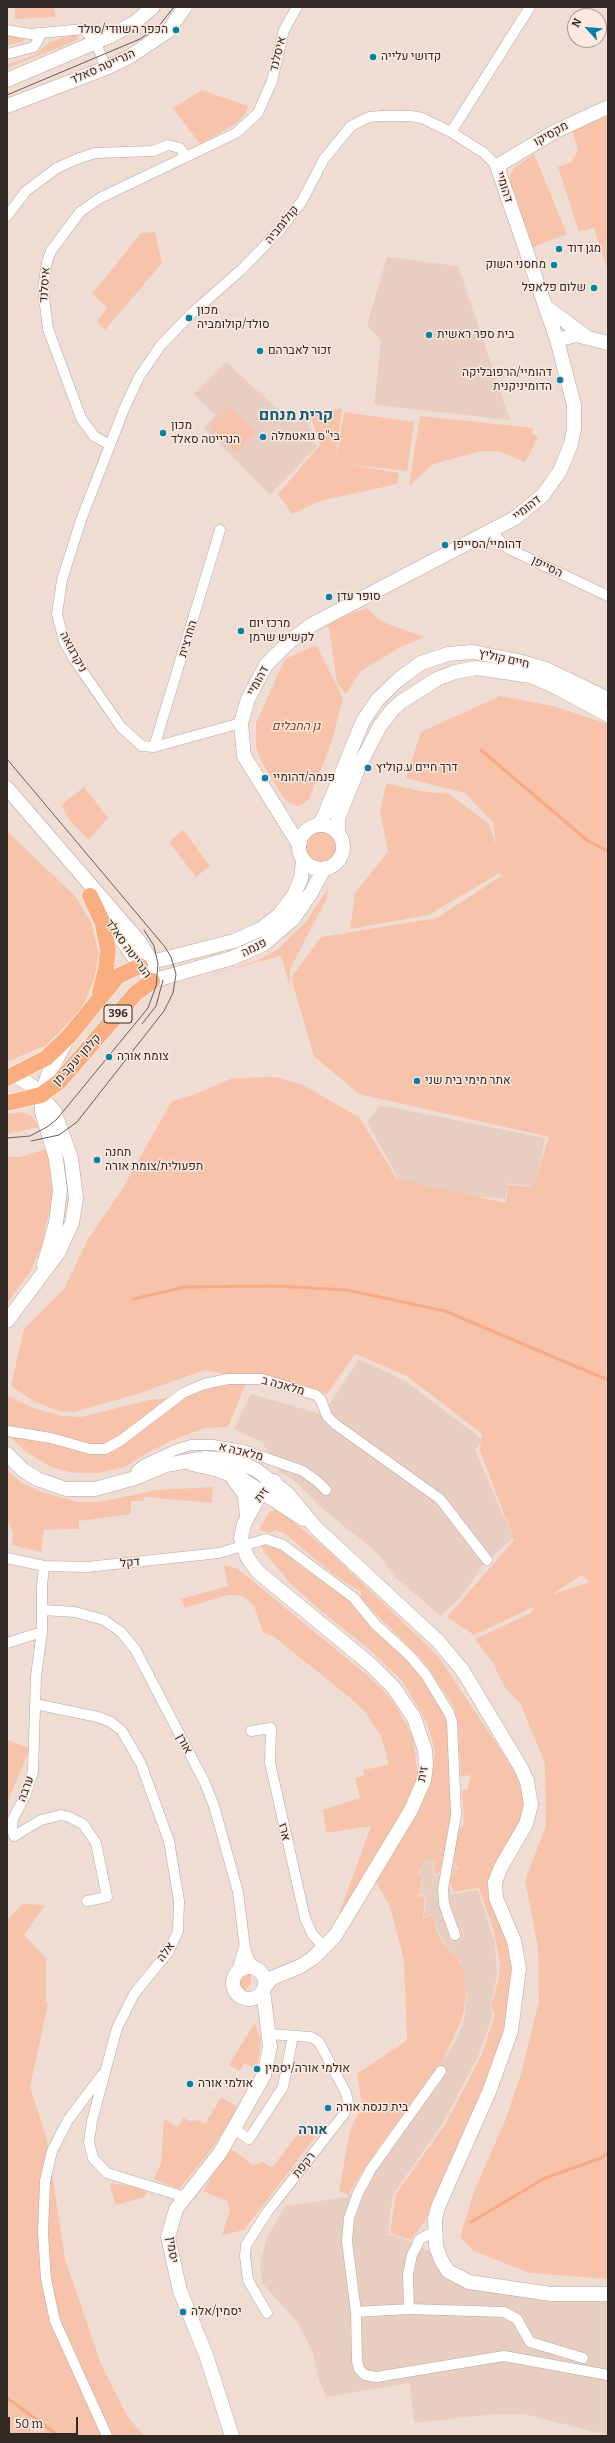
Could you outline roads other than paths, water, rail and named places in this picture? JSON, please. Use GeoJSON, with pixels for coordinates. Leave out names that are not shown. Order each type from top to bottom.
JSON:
{"type":"FeatureCollection","features":[{"type":"Feature","properties":{"kind":"main road","name":"הנרייטה סאלד"},"geometry":{"type":"LineString","coordinates":[[7,80],[96,43],[134,23],[153,7]]}},
{"type":"Feature","properties":{"kind":"main road","name":"הנרייטה סאלד"},"geometry":{"type":"LineString","coordinates":[[7,106],[106,68],[135,53],[159,37],[175,22],[185,7]]}},
{"type":"Feature","properties":{"kind":"main road","name":"מקסיקו"},"geometry":{"type":"LineString","coordinates":[[497,166],[554,132],[608,107]]}},
{"type":"Feature","properties":{"kind":"main road","name":"דהומיי"},"geometry":{"type":"LineString","coordinates":[[241,723],[255,682],[266,665],[290,641],[313,624],[493,531],[515,518],[543,496],[560,471],[569,450],[574,429],[574,405],[557,340],[497,166]]}},
{"type":"Feature","properties":{"kind":"main road"},"geometry":{"type":"LineString","coordinates":[[545,306],[553,314],[584,335],[608,343]]}},
{"type":"Feature","properties":{"kind":"main road"},"geometry":{"type":"LineString","coordinates":[[557,340],[569,335],[584,335]]}},
{"type":"Feature","properties":{"kind":"main road","name":"חיים קוליץ"},"geometry":{"type":"LineString","coordinates":[[315,825],[326,814],[363,721],[378,699],[398,680],[421,663],[448,654],[473,652],[518,661],[546,669],[608,699]]}},
{"type":"Feature","properties":{"kind":"main road","name":"חיים קוליץ"},"geometry":{"type":"LineString","coordinates":[[338,832],[338,818],[360,764],[380,726],[392,710],[437,679],[455,672],[476,668],[531,676],[554,686],[608,715]]}},
{"type":"Feature","properties":{"kind":"main road"},"geometry":{"type":"LineString","coordinates":[[241,723],[244,756],[298,843]]}},
{"type":"Feature","properties":{"kind":"main road","name":"הנרייטה סאלד"},"geometry":{"type":"LineString","coordinates":[[7,788],[92,884],[138,940],[152,981]]}},
{"type":"Feature","properties":{"kind":"main road","name":"הנרייטה סאלד"},"geometry":{"type":"LineString","coordinates":[[7,802],[90,896],[146,964]]}},
{"type":"Feature","properties":{"kind":"main road"},"geometry":{"type":"LineString","coordinates":[[278,812],[297,823],[328,825],[338,832],[343,843],[342,853],[336,863],[324,869],[314,868],[303,861],[299,854],[298,843],[302,833],[315,825]]}},
{"type":"Feature","properties":{"kind":"main road","name":"פנמה"},"geometry":{"type":"LineString","coordinates":[[146,964],[234,941],[266,925],[284,909],[294,895],[301,878],[303,861]]}},
{"type":"Feature","properties":{"kind":"main road","name":"פנמה"},"geometry":{"type":"LineString","coordinates":[[152,981],[232,958],[264,944],[284,928],[296,915],[324,869]]}},
{"type":"Feature","properties":{"kind":"main road"},"geometry":{"type":"LineString","coordinates":[[90,896],[102,921],[108,949],[105,977],[93,1006]]}},
{"type":"Feature","properties":{"kind":"main road","name":"קלמן יעקב מן"},"geometry":{"type":"LineString","coordinates":[[11,1076],[46,1058],[70,1035],[118,976],[146,964]]}},
{"type":"Feature","properties":{"kind":"main road","name":"קלמן יעקב מן"},"geometry":{"type":"LineString","coordinates":[[7,1103],[41,1094],[69,1072],[136,993],[152,981]]}},
{"type":"Feature","properties":{"kind":"main road"},"geometry":{"type":"LineString","coordinates":[[7,1321],[32,1289],[50,1249],[59,1200],[56,1159],[42,1112],[41,1094],[48,1075],[70,1035]]}},
{"type":"Feature","properties":{"kind":"main road"},"geometry":{"type":"LineString","coordinates":[[11,1076],[28,1082],[41,1094]]}},
{"type":"Feature","properties":{"kind":"main road"},"geometry":{"type":"LineString","coordinates":[[7,1454],[36,1478],[66,1489],[95,1489],[135,1478],[180,1462],[205,1458],[231,1460],[255,1469],[274,1481],[291,1498],[316,1528],[451,1655],[479,1695],[508,1743],[524,1774],[530,1794],[530,1815],[501,1867],[495,1882],[496,1898],[514,1941],[518,1961],[518,1987],[511,2031],[489,2092],[438,2207],[434,2232],[441,2260],[448,2271],[462,2280],[518,2291],[551,2294],[608,2294]]}},
{"type":"Feature","properties":{"kind":"main road"},"geometry":{"type":"LineString","coordinates":[[180,1462],[229,1474],[266,1493],[316,1528]]}},
{"type":"Feature","properties":{"kind":"main road"},"geometry":{"type":"LineString","coordinates":[[229,1474],[245,1495],[246,1517]]}},
{"type":"Feature","properties":{"kind":"main road","name":"זית"},"geometry":{"type":"LineString","coordinates":[[263,1989],[272,1978],[307,1962],[325,1948],[339,1929],[411,1810],[424,1780],[425,1750],[414,1718],[394,1688],[370,1664],[279,1588],[247,1546],[242,1530],[246,1517],[274,1481]]}},
{"type":"Feature","properties":{"kind":"main road","name":"זית"},"geometry":{"type":"LineString","coordinates":[[247,1546],[252,1527],[266,1493]]}},
{"type":"Feature","properties":{"kind":"main road"},"geometry":{"type":"LineString","coordinates":[[246,1967],[257,1969],[264,1978],[263,1989],[258,1996],[249,1999],[241,1997],[234,1990],[233,1980],[238,1971],[246,1967]]}},
{"type":"Feature","properties":{"kind":"main road","name":"זית"},"geometry":{"type":"LineString","coordinates":[[257,1969],[273,1974],[287,1972]]}},
{"type":"Feature","properties":{"kind":"main road","name":"יסמין"},"geometry":{"type":"LineString","coordinates":[[232,2436],[206,2355],[180,2290],[169,2247],[171,2220],[185,2197],[213,2161],[234,2129],[264,2075],[269,2054],[269,2034],[263,1989]]}},
{"type":"Feature","properties":{"kind":"main road","name":"יסמין"},"geometry":{"type":"LineString","coordinates":[[249,1999],[261,2012],[269,2034]]}},
{"type":"Feature","properties":{"kind":"street","name":"איסלנד"},"geometry":{"type":"LineString","coordinates":[[108,444],[94,436],[81,418],[58,359],[48,329],[43,302],[47,262],[57,240],[80,212],[119,187],[236,133],[258,113],[272,81],[284,30],[297,7]]}},
{"type":"Feature","properties":{"kind":"street"},"geometry":{"type":"LineString","coordinates":[[451,132],[530,7]]}},
{"type":"Feature","properties":{"kind":"street"},"geometry":{"type":"LineString","coordinates":[[7,30],[41,34],[82,29],[87,31],[96,43],[106,68]]}},
{"type":"Feature","properties":{"kind":"street"},"geometry":{"type":"LineString","coordinates":[[7,54],[34,47],[41,34]]}},
{"type":"Feature","properties":{"kind":"street","name":"קולומביה"},"geometry":{"type":"LineString","coordinates":[[108,444],[139,377],[161,345],[192,313],[241,270],[280,230],[302,201],[324,159],[351,126],[369,117],[411,116],[431,121],[484,153],[497,166]]}},
{"type":"Feature","properties":{"kind":"street"},"geometry":{"type":"LineString","coordinates":[[7,216],[30,187],[57,168],[95,153],[153,152],[168,145],[180,148],[186,157]]}},
{"type":"Feature","properties":{"kind":"street","name":"ניקרגואה"},"geometry":{"type":"LineString","coordinates":[[108,444],[81,520],[62,580],[58,600],[59,625],[74,659],[121,727],[142,746],[154,747]]}},
{"type":"Feature","properties":{"kind":"street","name":"החרצית"},"geometry":{"type":"LineString","coordinates":[[154,747],[220,530]]}},
{"type":"Feature","properties":{"kind":"street","name":"הסייפן"},"geometry":{"type":"LineString","coordinates":[[493,531],[499,540],[509,549],[608,596]]}},
{"type":"Feature","properties":{"kind":"street"},"geometry":{"type":"LineString","coordinates":[[154,747],[241,723]]}},
{"type":"Feature","properties":{"kind":"street","name":"מלאכה ב"},"geometry":{"type":"LineString","coordinates":[[7,1431],[51,1438],[90,1449],[105,1449],[120,1441],[183,1393],[204,1384],[228,1379],[262,1379],[316,1395],[321,1400],[327,1416],[335,1424],[440,1499],[487,1560]]}},
{"type":"Feature","properties":{"kind":"street","name":"מלאכה א"},"geometry":{"type":"LineString","coordinates":[[135,1478],[137,1470],[142,1465],[175,1450],[191,1445],[218,1446],[243,1450],[303,1471],[326,1490]]}},
{"type":"Feature","properties":{"kind":"street","name":"דקל"},"geometry":{"type":"LineString","coordinates":[[7,1558],[44,1566],[86,1567],[219,1553],[247,1546],[266,1539],[283,1545],[354,1598],[375,1624],[418,1665],[449,1713],[453,1729],[456,1815],[443,1889],[444,1904],[455,1935]]}},
{"type":"Feature","properties":{"kind":"street","name":"ערבה"},"geometry":{"type":"LineString","coordinates":[[11,1839],[13,1819],[26,1794],[33,1771],[36,1676],[42,1632],[42,1586],[44,1566]]}},
{"type":"Feature","properties":{"kind":"street","name":"אורן"},"geometry":{"type":"LineString","coordinates":[[43,1610],[75,1612],[104,1620],[121,1632],[135,1649],[205,1783],[214,1806],[238,1892],[244,1946],[249,1960],[257,1969]]}},
{"type":"Feature","properties":{"kind":"street"},"geometry":{"type":"LineString","coordinates":[[7,1643],[42,1632]]}},
{"type":"Feature","properties":{"kind":"street","name":"אלה"},"geometry":{"type":"LineString","coordinates":[[35,1704],[98,1717],[115,1724],[125,1734],[141,1764],[167,1834],[173,1860],[180,1907],[177,1936],[169,1951],[144,1979],[129,2002],[114,2036],[90,2132],[90,2150],[96,2164],[113,2177],[185,2197]]}},
{"type":"Feature","properties":{"kind":"street","name":"ארז"},"geometry":{"type":"LineString","coordinates":[[251,1731],[271,1728],[270,1763],[305,1918],[312,1934],[325,1948]]}},
{"type":"Feature","properties":{"kind":"street","name":"ערבה"},"geometry":{"type":"LineString","coordinates":[[11,1839],[30,1826],[52,1816],[69,1816],[83,1824],[96,1843],[107,1897],[87,1901]]}},
{"type":"Feature","properties":{"kind":"street","name":"אורן"},"geometry":{"type":"LineString","coordinates":[[238,1971],[244,1946]]}},
{"type":"Feature","properties":{"kind":"street","name":"רקפת"},"geometry":{"type":"LineString","coordinates":[[267,2313],[248,2280],[244,2256],[246,2245],[268,2211],[346,2112],[348,2104],[346,2093],[320,2042],[311,2037],[269,2034]]}},
{"type":"Feature","properties":{"kind":"street"},"geometry":{"type":"LineString","coordinates":[[234,2129],[249,2139],[284,2087],[293,2036]]}},
{"type":"Feature","properties":{"kind":"street"},"geometry":{"type":"LineString","coordinates":[[441,2071],[371,2169],[355,2202],[347,2234],[356,2312],[357,2364],[363,2374],[370,2377],[504,2356],[608,2375]]}},
{"type":"Feature","properties":{"kind":"street"},"geometry":{"type":"LineString","coordinates":[[104,2073],[68,2120],[52,2151],[45,2181],[43,2233],[46,2279],[55,2321],[107,2436]]}},
{"type":"Feature","properties":{"kind":"street"},"geometry":{"type":"LineString","coordinates":[[409,2309],[408,2274],[412,2256],[420,2239],[434,2232]]}},
{"type":"Feature","properties":{"kind":"street"},"geometry":{"type":"LineString","coordinates":[[356,2312],[409,2309],[504,2312],[516,2319],[530,2342],[583,2358]]}},
{"type":"Feature","properties":{"kind":"waterway"},"geometry":{"type":"LineString","coordinates":[[481,750],[588,841],[608,851]]}},
{"type":"Feature","properties":{"kind":"waterway"},"geometry":{"type":"LineString","coordinates":[[133,1299],[185,1287],[274,1286],[347,1290],[445,1311],[608,1380]]}},
{"type":"Feature","properties":{"kind":"waterway"},"geometry":{"type":"LineString","coordinates":[[471,2222],[545,2178],[601,2158],[608,2153]]}},
{"type":"Feature","properties":{"kind":"waterway"},"geometry":{"type":"LineString","coordinates":[[7,2398],[59,2436]]}},
{"type":"Feature","properties":{"kind":"tram line"},"geometry":{"type":"LineString","coordinates":[[7,95],[140,39],[158,27],[174,7]]}},
{"type":"Feature","properties":{"kind":"tram line"},"geometry":{"type":"LineString","coordinates":[[7,759],[165,947],[171,957],[176,974],[173,993],[164,1011],[77,1122],[59,1135],[31,1141]]}},
{"type":"Feature","properties":{"kind":"tram line"},"geometry":{"type":"LineString","coordinates":[[7,1138],[30,1136],[47,1127],[57,1119],[148,1008],[156,986],[158,964],[154,946],[144,930]]}},
{"type":"Feature","properties":{"kind":"tram line"},"geometry":{"type":"LineString","coordinates":[[142,1024],[156,1006],[163,980]]}},
{"type":"Feature","properties":{"kind":"place","name":"הכפר השוודי/סולד"},"geometry":{"type":"Point","coordinates":[176,30]}},
{"type":"Feature","properties":{"kind":"place","name":"קדושי עלייה"},"geometry":{"type":"Point","coordinates":[373,57]}},
{"type":"Feature","properties":{"kind":"place","name":"מגן דוד"},"geometry":{"type":"Point","coordinates":[559,249]}},
{"type":"Feature","properties":{"kind":"place","name":"מחסני השוק"},"geometry":{"type":"Point","coordinates":[554,265]}},
{"type":"Feature","properties":{"kind":"place","name":"שלום פלאפל"},"geometry":{"type":"Point","coordinates":[594,288]}},
{"type":"Feature","properties":{"kind":"place","name":"מכון סולד/קולומביה"},"geometry":{"type":"Point","coordinates":[189,318]}},
{"type":"Feature","properties":{"kind":"place","name":"בית ספר ראשית"},"geometry":{"type":"Point","coordinates":[429,335]}},
{"type":"Feature","properties":{"kind":"place","name":"זכור לאברהם"},"geometry":{"type":"Point","coordinates":[260,351]}},
{"type":"Feature","properties":{"kind":"place","name":"דהומיי/הרפובליקה הדומיניקנית"},"geometry":{"type":"Point","coordinates":[560,380]}},
{"type":"Feature","properties":{"kind":"place","name":"מכון הנרייטה סאלד"},"geometry":{"type":"Point","coordinates":[163,433]}},
{"type":"Feature","properties":{"kind":"place","name":"בי\"ס גואטמלה"},"geometry":{"type":"Point","coordinates":[263,437]}},
{"type":"Feature","properties":{"kind":"place","name":"דהומיי/הסייפן"},"geometry":{"type":"Point","coordinates":[445,545]}},
{"type":"Feature","properties":{"kind":"place","name":"סופר עדן"},"geometry":{"type":"Point","coordinates":[329,597]}},
{"type":"Feature","properties":{"kind":"place","name":"מרכז יום לקשיש שרמן"},"geometry":{"type":"Point","coordinates":[241,631]}},
{"type":"Feature","properties":{"kind":"place","name":"דרך חיים ע.קוליץ"},"geometry":{"type":"Point","coordinates":[368,768]}},
{"type":"Feature","properties":{"kind":"place","name":"פנמה/דהומיי"},"geometry":{"type":"Point","coordinates":[265,778]}},
{"type":"Feature","properties":{"kind":"place","name":"צומת אורה"},"geometry":{"type":"Point","coordinates":[109,1057]}},
{"type":"Feature","properties":{"kind":"place","name":"אתר מימי בית שני"},"geometry":{"type":"Point","coordinates":[417,1081]}},
{"type":"Feature","properties":{"kind":"place","name":"תחנה תפעולית/צומת אורה"},"geometry":{"type":"Point","coordinates":[97,1160]}},
{"type":"Feature","properties":{"kind":"place","name":"אולמי אורה/יסמין"},"geometry":{"type":"Point","coordinates":[257,2069]}},
{"type":"Feature","properties":{"kind":"place","name":"אולמי אורה"},"geometry":{"type":"Point","coordinates":[190,2084]}},
{"type":"Feature","properties":{"kind":"place","name":"בית כנסת אורה"},"geometry":{"type":"Point","coordinates":[328,2108]}},
{"type":"Feature","properties":{"kind":"place","name":"יסמין/אלה"},"geometry":{"type":"Point","coordinates":[183,2312]}},
{"type":"Feature","properties":{"kind":"district","name":"קרית מנחם"},"geometry":{"type":"Point","coordinates":[296,416]}},
{"type":"Feature","properties":{"kind":"district","name":"אורה"},"geometry":{"type":"Point","coordinates":[313,2130]}},
{"type":"Feature","properties":{"kind":"park label","name":"גן החבלים"},"geometry":{"type":"Point","coordinates":[296,727]}}]}
